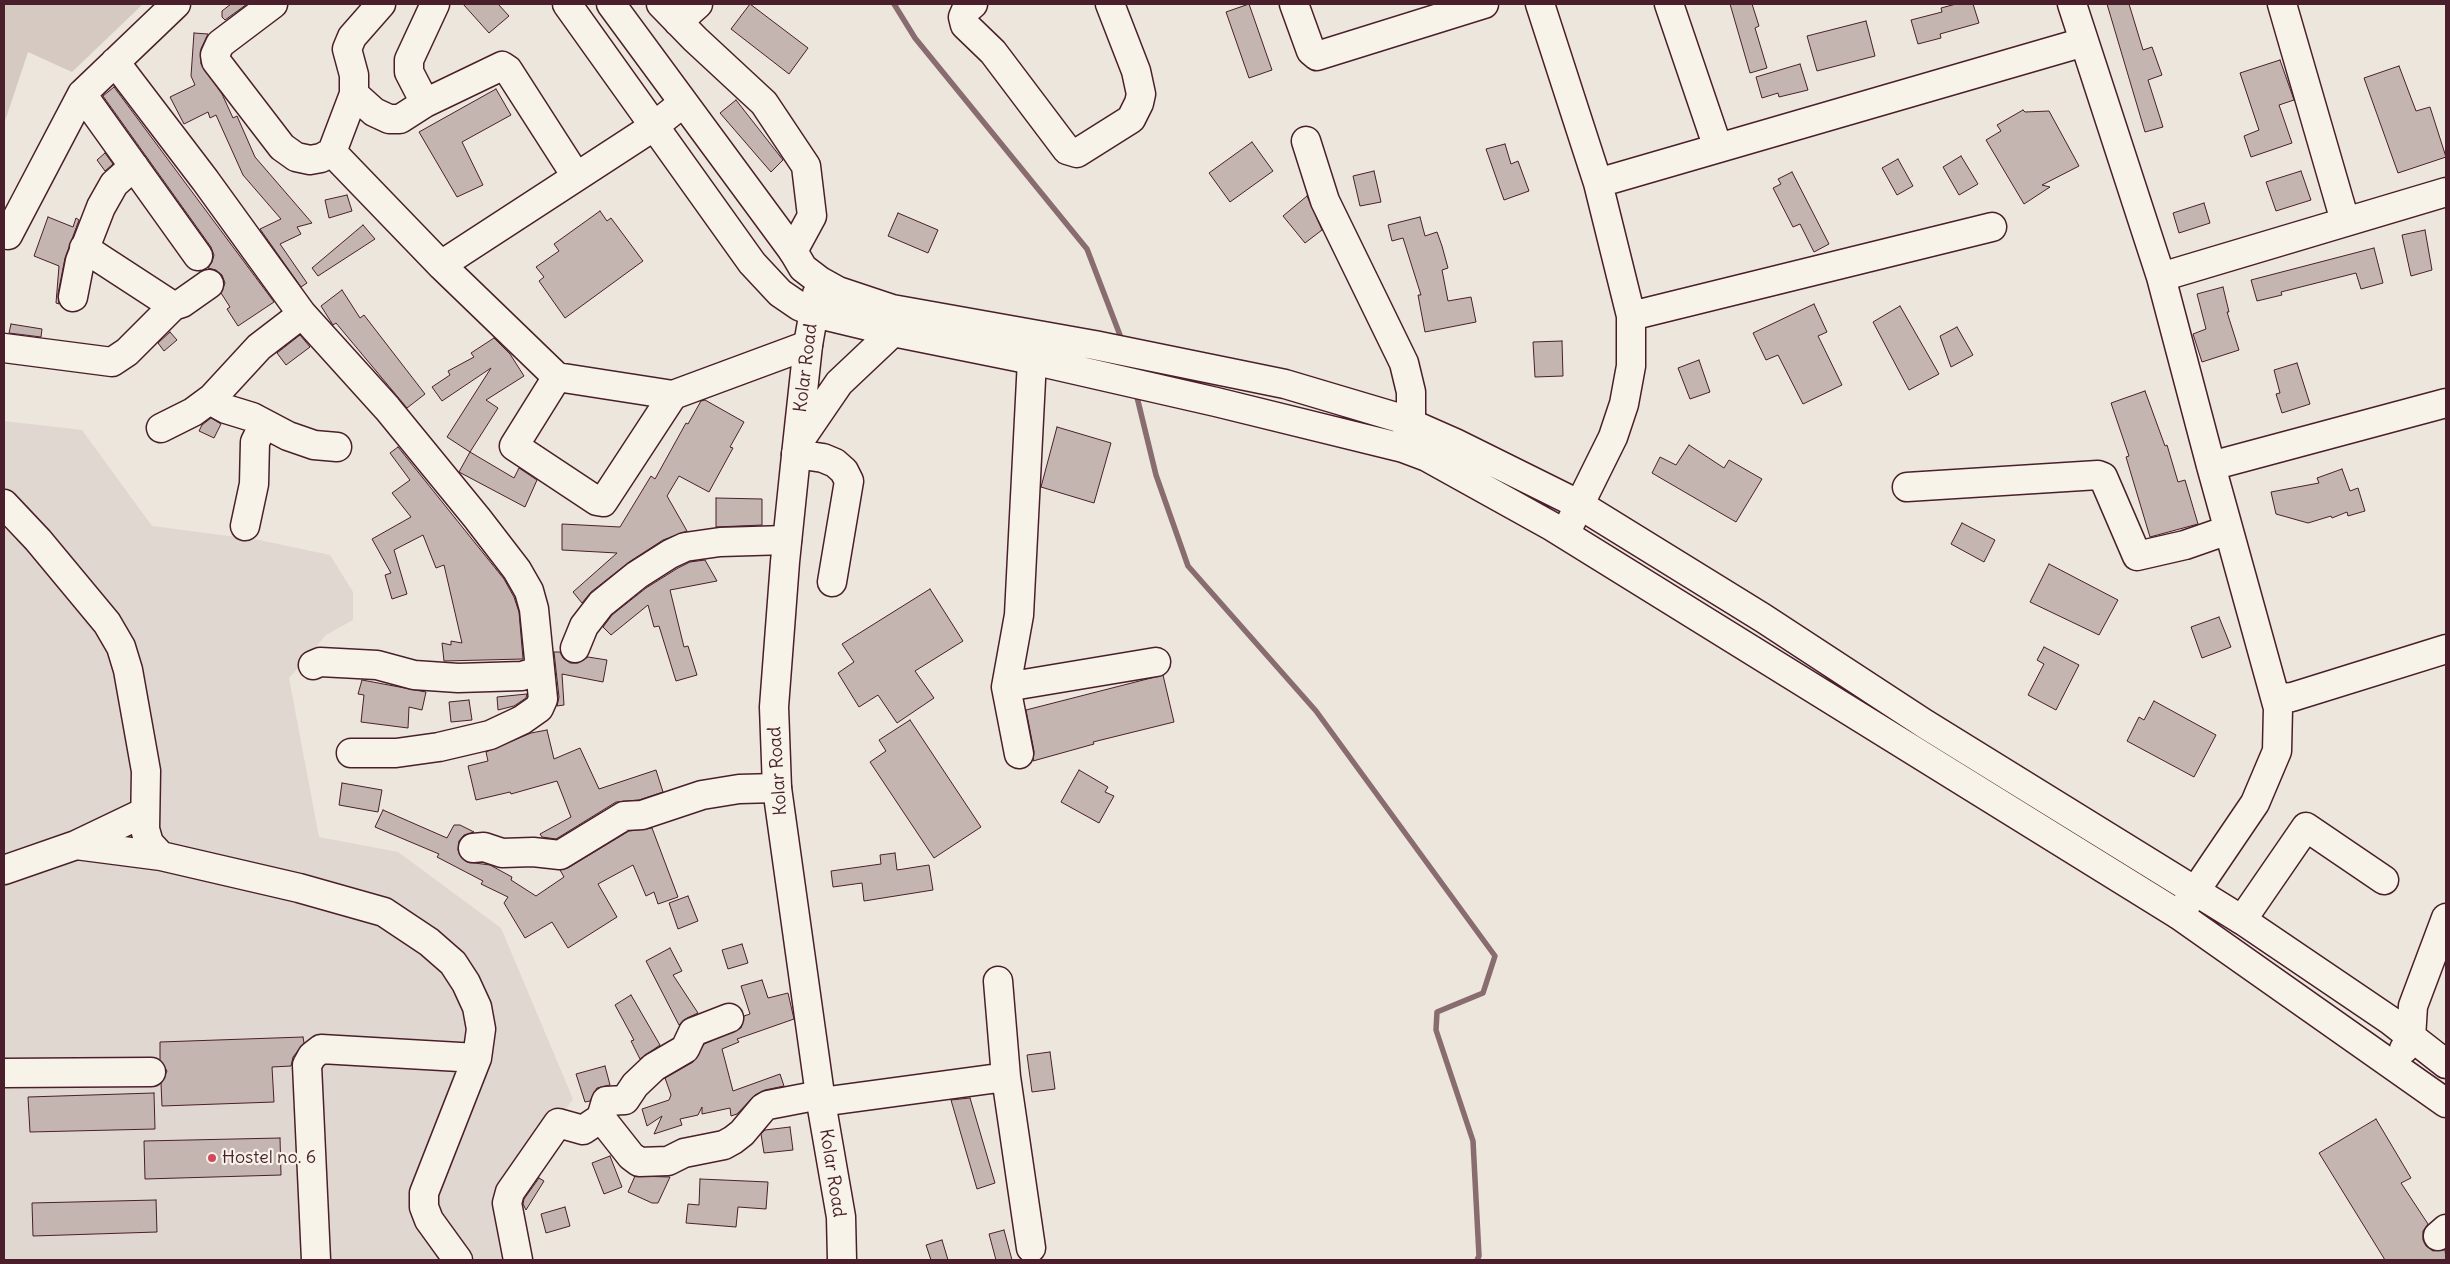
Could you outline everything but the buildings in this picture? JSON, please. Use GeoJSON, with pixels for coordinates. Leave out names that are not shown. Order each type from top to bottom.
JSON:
{"type":"FeatureCollection","features":[{"type":"Feature","properties":{"kind":"street"},"geometry":{"type":"LineString","coordinates":[[8,235],[82,94],[176,4]]}},
{"type":"Feature","properties":{"kind":"street"},"geometry":{"type":"LineString","coordinates":[[273,4],[220,44],[216,51],[216,61],[282,147],[296,157],[310,160],[321,158],[332,152],[354,94],[354,75],[347,49],[352,37],[380,4]]}},
{"type":"Feature","properties":{"kind":"street"},"geometry":{"type":"LineString","coordinates":[[425,103],[410,72],[409,60],[435,4]]}},
{"type":"Feature","properties":{"kind":"street"},"geometry":{"type":"LineString","coordinates":[[567,4],[653,127],[752,263],[780,293],[799,306],[813,312],[893,332],[1032,360],[1216,402],[1403,448],[1462,475],[1565,534],[2179,915],[2446,1103]]}},
{"type":"Feature","properties":{"kind":"street"},"geometry":{"type":"LineString","coordinates":[[611,4],[793,251],[802,268],[820,281],[838,291],[892,309],[1094,345],[1285,384],[1370,409],[1455,443],[1580,505],[1763,618],[1998,771],[2196,890],[2242,920],[2401,1030],[2446,1064]]}},
{"type":"Feature","properties":{"kind":"street"},"geometry":{"type":"LineString","coordinates":[[698,4],[670,13],[764,103],[806,166],[812,216],[793,251]]}},
{"type":"Feature","properties":{"kind":"street"},"geometry":{"type":"LineString","coordinates":[[973,4],[966,10],[963,17],[965,25],[993,52],[1067,150],[1076,153],[1131,119],[1139,103],[1141,94],[1136,71],[1110,4]]}},
{"type":"Feature","properties":{"kind":"street"},"geometry":{"type":"LineString","coordinates":[[1294,4],[1310,51],[1318,56],[1484,4]]}},
{"type":"Feature","properties":{"kind":"street"},"geometry":{"type":"LineString","coordinates":[[1540,4],[1598,183],[1631,316],[1631,366],[1624,404],[1613,437],[1565,534]]}},
{"type":"Feature","properties":{"kind":"street"},"geometry":{"type":"LineString","coordinates":[[2072,4],[2161,276],[2228,530],[2278,708],[2277,751],[2255,803],[2179,915]]}},
{"type":"Feature","properties":{"kind":"street"},"geometry":{"type":"LineString","coordinates":[[2282,4],[2345,221]]}},
{"type":"Feature","properties":{"kind":"street"},"geometry":{"type":"LineString","coordinates":[[1675,5],[1718,148]]}},
{"type":"Feature","properties":{"kind":"street"},"geometry":{"type":"LineString","coordinates":[[1598,183],[2084,42]]}},
{"type":"Feature","properties":{"kind":"street"},"geometry":{"type":"LineString","coordinates":[[115,62],[205,180],[302,314],[393,415],[477,518],[517,570],[529,590],[534,609],[542,703],[522,720],[490,735],[439,747],[396,753],[350,754]]}},
{"type":"Feature","properties":{"kind":"street"},"geometry":{"type":"LineString","coordinates":[[354,94],[374,112],[389,119],[400,119],[425,103],[502,66],[508,70],[576,176]]}},
{"type":"Feature","properties":{"kind":"street"},"geometry":{"type":"LineString","coordinates":[[82,94],[198,256]]}},
{"type":"Feature","properties":{"kind":"street"},"geometry":{"type":"LineString","coordinates":[[441,265],[653,127],[683,103]]}},
{"type":"Feature","properties":{"kind":"street"},"geometry":{"type":"LineString","coordinates":[[1306,141],[1325,201],[1404,363],[1411,392],[1411,424]]}},
{"type":"Feature","properties":{"kind":"street"},"geometry":{"type":"LineString","coordinates":[[332,152],[441,265],[557,377],[673,395],[808,345]]}},
{"type":"Feature","properties":{"kind":"street"},"geometry":{"type":"LineString","coordinates":[[73,297],[84,248],[101,206],[114,184],[134,166]]}},
{"type":"Feature","properties":{"kind":"street"},"geometry":{"type":"LineString","coordinates":[[2161,276],[2446,192]]}},
{"type":"Feature","properties":{"kind":"street"},"geometry":{"type":"LineString","coordinates":[[1631,316],[1992,227]]}},
{"type":"Feature","properties":{"kind":"street"},"geometry":{"type":"LineString","coordinates":[[84,248],[173,306]]}},
{"type":"Feature","properties":{"kind":"street","name":"Kolar Road"},"geometry":{"type":"LineString","coordinates":[[820,281],[808,345],[787,540],[774,707],[777,788],[821,1098],[840,1217],[842,1260]]}},
{"type":"Feature","properties":{"kind":"street"},"geometry":{"type":"LineString","coordinates":[[4,348],[112,362],[128,352],[173,306],[182,303],[209,284]]}},
{"type":"Feature","properties":{"kind":"street"},"geometry":{"type":"LineString","coordinates":[[161,428],[193,412],[212,398],[258,347],[302,314]]}},
{"type":"Feature","properties":{"kind":"street"},"geometry":{"type":"LineString","coordinates":[[832,582],[849,481],[844,471],[835,463],[797,450],[839,383],[893,332]]}},
{"type":"Feature","properties":{"kind":"street"},"geometry":{"type":"LineString","coordinates":[[1019,754],[1006,688],[1019,614],[1032,360]]}},
{"type":"Feature","properties":{"kind":"street"},"geometry":{"type":"LineString","coordinates":[[557,377],[514,446],[597,501],[603,502],[673,395]]}},
{"type":"Feature","properties":{"kind":"street"},"geometry":{"type":"LineString","coordinates":[[212,398],[217,404],[226,409],[302,442],[337,448]]}},
{"type":"Feature","properties":{"kind":"street"},"geometry":{"type":"LineString","coordinates":[[2211,466],[2446,403]]}},
{"type":"Feature","properties":{"kind":"street"},"geometry":{"type":"LineString","coordinates":[[245,526],[254,484],[255,442],[264,424]]}},
{"type":"Feature","properties":{"kind":"street"},"geometry":{"type":"LineString","coordinates":[[1907,487],[2098,475],[2103,477],[2137,556],[2185,545],[2228,530]]}},
{"type":"Feature","properties":{"kind":"street"},"geometry":{"type":"LineString","coordinates":[[4,504],[38,540],[108,624],[121,647],[128,670],[146,771],[145,829],[149,842],[161,856]]}},
{"type":"Feature","properties":{"kind":"street"},"geometry":{"type":"LineString","coordinates":[[575,648],[584,626],[601,604],[638,575],[670,554],[685,547],[720,542],[787,540]]}},
{"type":"Feature","properties":{"kind":"street"},"geometry":{"type":"LineString","coordinates":[[2276,699],[2292,697],[2446,649]]}},
{"type":"Feature","properties":{"kind":"street"},"geometry":{"type":"LineString","coordinates":[[313,665],[320,662],[377,665],[414,675],[458,678],[522,676],[538,671]]}},
{"type":"Feature","properties":{"kind":"street"},"geometry":{"type":"LineString","coordinates":[[1006,688],[1156,662]]}},
{"type":"Feature","properties":{"kind":"street"},"geometry":{"type":"LineString","coordinates":[[474,848],[484,847],[507,853],[532,852],[560,855],[624,816],[642,815],[702,795],[739,789],[777,788]]}},
{"type":"Feature","properties":{"kind":"street"},"geometry":{"type":"LineString","coordinates":[[4,870],[76,845],[145,812]]}},
{"type":"Feature","properties":{"kind":"street"},"geometry":{"type":"LineString","coordinates":[[2242,920],[2306,827],[2384,880]]}},
{"type":"Feature","properties":{"kind":"street"},"geometry":{"type":"LineString","coordinates":[[76,845],[161,856],[299,888],[384,912],[429,942],[453,964],[477,1007],[481,1030],[478,1058],[424,1193],[424,1207],[429,1220],[458,1260]]}},
{"type":"Feature","properties":{"kind":"street"},"geometry":{"type":"LineString","coordinates":[[2383,1058],[2401,1030],[2413,1006],[2446,918]]}},
{"type":"Feature","properties":{"kind":"street"},"geometry":{"type":"LineString","coordinates":[[998,981],[1006,1077],[1032,1248]]}},
{"type":"Feature","properties":{"kind":"street"},"geometry":{"type":"LineString","coordinates":[[518,1260],[507,1203],[510,1192],[556,1125],[561,1123],[583,1130],[601,1118],[606,1101],[625,1100],[635,1085],[654,1067],[685,1050],[693,1032],[729,1018]]}},
{"type":"Feature","properties":{"kind":"street"},"geometry":{"type":"LineString","coordinates":[[316,1260],[307,1065],[312,1056],[321,1049],[478,1058]]}},
{"type":"Feature","properties":{"kind":"street"},"geometry":{"type":"LineString","coordinates":[[4,1073],[151,1072]]}},
{"type":"Feature","properties":{"kind":"street"},"geometry":{"type":"LineString","coordinates":[[601,1118],[630,1156],[644,1162],[668,1161],[684,1153],[724,1145],[742,1133],[763,1108],[768,1106],[821,1098],[1006,1077]]}},
{"type":"Feature","properties":{"kind":"shaded area"},"geometry":{"type":"Polygon","coordinates":[[[4,4],[143,4],[72,72],[28,52],[4,124],[4,4]]]}},
{"type":"Feature","properties":{"kind":"shaded area"},"geometry":{"type":"Polygon","coordinates":[[[4,421],[82,430],[152,526],[259,540],[330,555],[353,592],[353,620],[326,635],[289,678],[319,837],[398,852],[501,928],[573,1099],[507,1191],[518,1260],[4,1260],[4,421]]]}},
{"type":"Feature","properties":{"kind":"waterway"},"geometry":{"type":"LineString","coordinates":[[894,4],[915,38],[1087,249],[1123,343]]}},
{"type":"Feature","properties":{"kind":"waterway"},"geometry":{"type":"LineString","coordinates":[[1136,393],[1156,475],[1188,566],[1316,711],[1495,956],[1483,993],[1437,1012],[1436,1030],[1473,1141],[1479,1256],[1477,1260]]}},
{"type":"Feature","properties":{"kind":"place","name":"Hostel no. 6"},"geometry":{"type":"Point","coordinates":[212,1158]}}]}
